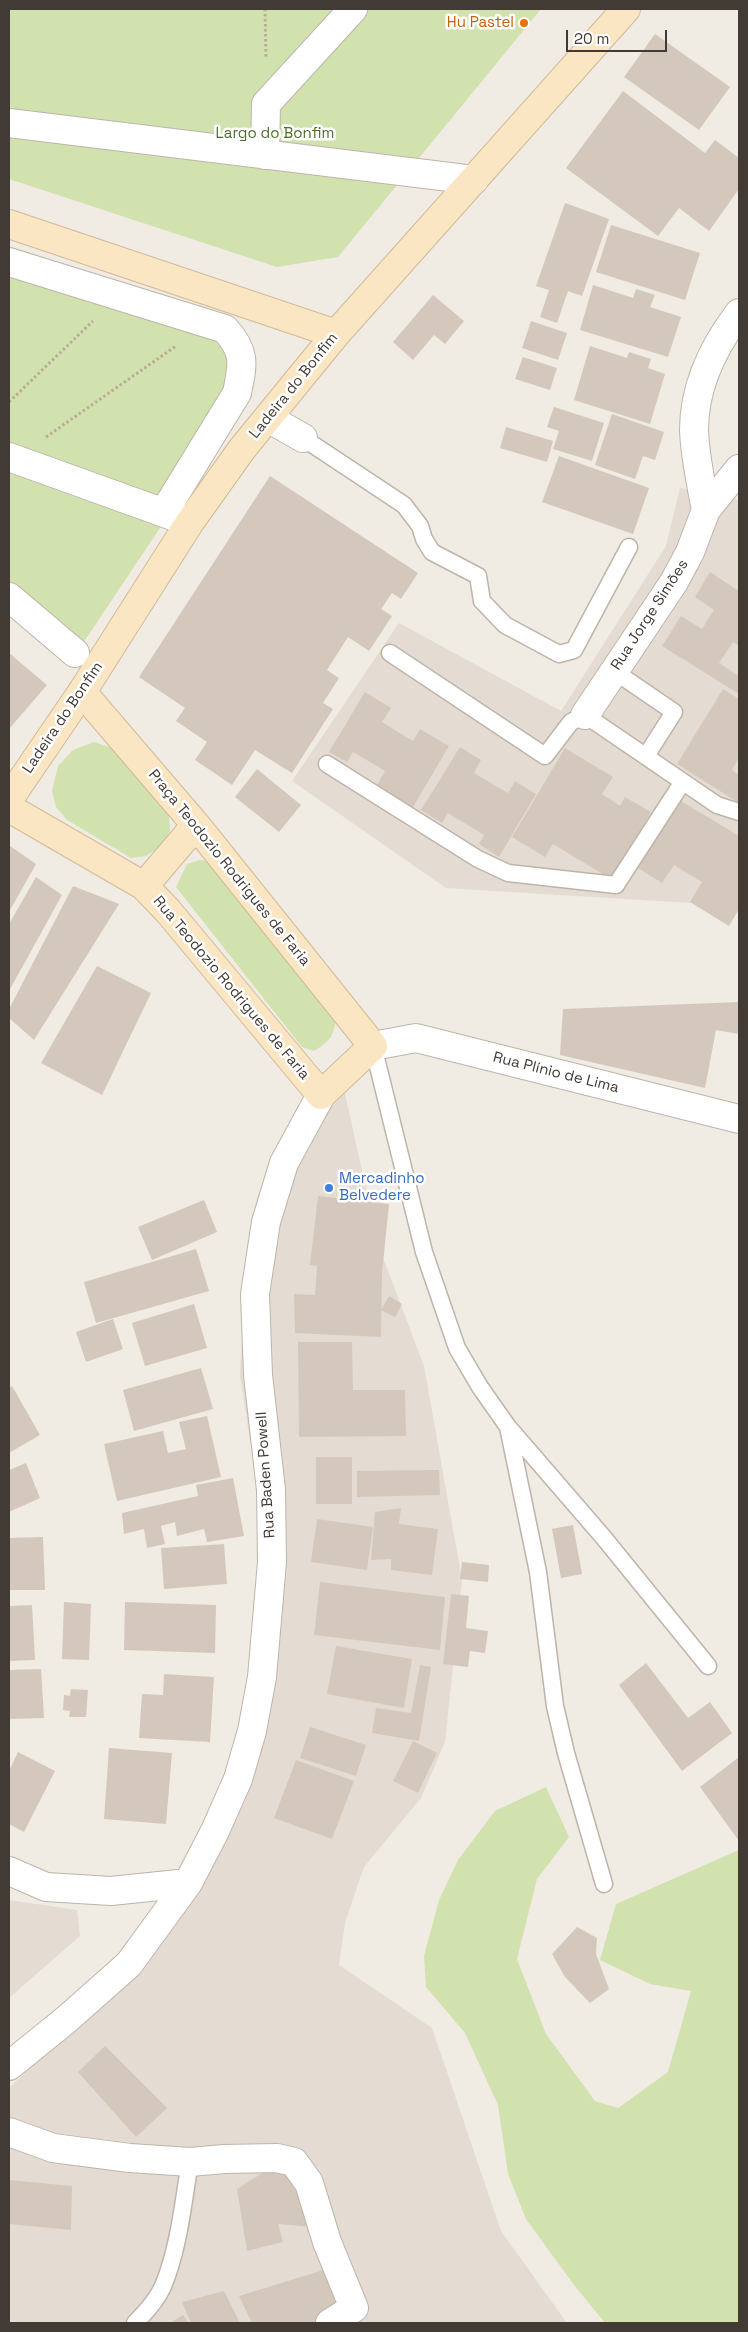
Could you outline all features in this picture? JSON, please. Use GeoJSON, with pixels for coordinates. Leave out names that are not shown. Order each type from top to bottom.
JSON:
{"type":"FeatureCollection","features":[{"type":"Feature","properties":{"kind":"street"},"geometry":{"type":"LineString","coordinates":[[265,154],[266,104],[353,9]]}},
{"type":"Feature","properties":{"kind":"street","name":"Ladeira do Bonfim"},"geometry":{"type":"LineString","coordinates":[[9,798],[82,692],[190,522],[268,418],[336,334],[626,9]]}},
{"type":"Feature","properties":{"kind":"street"},"geometry":{"type":"LineString","coordinates":[[9,123],[474,180]]}},
{"type":"Feature","properties":{"kind":"street"},"geometry":{"type":"LineString","coordinates":[[9,224],[336,334]]}},
{"type":"Feature","properties":{"kind":"street"},"geometry":{"type":"LineString","coordinates":[[9,262],[225,329],[235,340],[242,353],[242,370],[237,393],[164,512]]}},
{"type":"Feature","properties":{"kind":"street"},"geometry":{"type":"LineString","coordinates":[[706,510],[697,460],[694,428],[699,395],[708,363],[724,334],[739,313]]}},
{"type":"Feature","properties":{"kind":"street"},"geometry":{"type":"LineString","coordinates":[[268,418],[303,438]]}},
{"type":"Feature","properties":{"kind":"street"},"geometry":{"type":"LineString","coordinates":[[12,458],[190,522]]}},
{"type":"Feature","properties":{"kind":"street","name":"Rua Jorge Simões"},"geometry":{"type":"LineString","coordinates":[[585,714],[674,582],[690,552],[706,510],[739,469]]}},
{"type":"Feature","properties":{"kind":"street"},"geometry":{"type":"LineString","coordinates":[[9,597],[75,653]]}},
{"type":"Feature","properties":{"kind":"street","name":"Praça Teodozio Rodrigues de Faria"},"geometry":{"type":"LineString","coordinates":[[82,692],[196,825],[373,1046]]}},
{"type":"Feature","properties":{"kind":"street","name":"Rua Teodozio Rodrigues de Faria"},"geometry":{"type":"LineString","coordinates":[[9,808],[144,886],[168,911],[321,1095]]}},
{"type":"Feature","properties":{"kind":"street"},"geometry":{"type":"LineString","coordinates":[[144,886],[196,825]]}},
{"type":"Feature","properties":{"kind":"street","name":"Rua Plínio de Lima"},"geometry":{"type":"LineString","coordinates":[[373,1046],[416,1038],[739,1119]]}},
{"type":"Feature","properties":{"kind":"street"},"geometry":{"type":"LineString","coordinates":[[321,1095],[373,1046]]}},
{"type":"Feature","properties":{"kind":"street","name":"Rua Baden Powell"},"geometry":{"type":"LineString","coordinates":[[9,2066],[67,2020],[129,1964],[188,1884],[215,1831],[238,1779],[252,1731],[262,1677],[272,1562],[271,1499],[258,1375],[255,1294],[266,1222],[284,1163],[321,1095]]}},
{"type":"Feature","properties":{"kind":"street"},"geometry":{"type":"LineString","coordinates":[[9,1871],[46,1887],[112,1891],[188,1884]]}},
{"type":"Feature","properties":{"kind":"street"},"geometry":{"type":"LineString","coordinates":[[9,2132],[53,2148],[130,2158],[190,2162],[276,2158],[294,2162],[309,2183],[327,2242],[354,2308],[330,2323]]}},
{"type":"Feature","properties":{"kind":"lane"},"geometry":{"type":"LineString","coordinates":[[303,438],[404,505],[420,526],[424,539],[432,552],[478,576],[482,601],[505,625],[559,654],[574,650],[629,547]]}},
{"type":"Feature","properties":{"kind":"lane"},"geometry":{"type":"LineString","coordinates":[[390,653],[545,756],[571,722],[585,714],[682,783],[717,805],[739,812]]}},
{"type":"Feature","properties":{"kind":"lane"},"geometry":{"type":"LineString","coordinates":[[614,671],[674,712],[646,756]]}},
{"type":"Feature","properties":{"kind":"lane"},"geometry":{"type":"LineString","coordinates":[[328,764],[478,859],[508,873],[616,885],[682,783]]}},
{"type":"Feature","properties":{"kind":"lane"},"geometry":{"type":"LineString","coordinates":[[373,1046],[424,1252],[457,1348],[480,1387],[508,1427],[604,1538],[708,1666]]}},
{"type":"Feature","properties":{"kind":"lane"},"geometry":{"type":"LineString","coordinates":[[508,1427],[538,1572],[555,1706],[566,1753],[604,1884]]}},
{"type":"Feature","properties":{"kind":"lane"},"geometry":{"type":"LineString","coordinates":[[135,2323],[147,2311],[162,2288],[174,2251],[190,2162]]}},
{"type":"Feature","properties":{"kind":"path"},"geometry":{"type":"LineString","coordinates":[[9,402],[119,296]]}},
{"type":"Feature","properties":{"kind":"path"},"geometry":{"type":"LineString","coordinates":[[12,458],[208,324]]}},
{"type":"Feature","properties":{"kind":"shaded area"},"geometry":{"type":"Polygon","coordinates":[[[680,488],[739,500],[739,906],[446,888],[292,781],[399,623],[561,711],[666,546],[680,488]]]}},
{"type":"Feature","properties":{"kind":"shaded area"},"geometry":{"type":"Polygon","coordinates":[[[344,1089],[379,1247],[424,1366],[462,1580],[445,1742],[421,1798],[364,1867],[345,1923],[339,1965],[432,2028],[501,2231],[567,2323],[9,2323],[9,2088],[143,1963],[219,1816],[257,1691],[263,1526],[240,1375],[247,1254],[278,1152],[344,1089]]]}},
{"type":"Feature","properties":{"kind":"shaded area"},"geometry":{"type":"Polygon","coordinates":[[[9,1900],[77,1910],[80,1936],[9,1998],[9,1900]]]}},
{"type":"Feature","properties":{"kind":"green space","name":"Largo do Bonfim"},"geometry":{"type":"Polygon","coordinates":[[[9,9],[541,9],[338,257],[277,267],[9,179],[9,9]]]}},
{"type":"Feature","properties":{"kind":"green space"},"geometry":{"type":"Polygon","coordinates":[[[9,246],[227,317],[240,408],[75,655],[9,612],[9,246]]]}},
{"type":"Feature","properties":{"kind":"green space"},"geometry":{"type":"Polygon","coordinates":[[[94,742],[124,752],[169,812],[170,831],[162,846],[146,856],[131,858],[67,820],[56,807],[52,791],[58,766],[73,750],[94,742]]]}},
{"type":"Feature","properties":{"kind":"green space"},"geometry":{"type":"Polygon","coordinates":[[[200,860],[213,861],[335,1016],[331,1037],[314,1051],[302,1047],[176,887],[187,864],[200,860]]]}},
{"type":"Feature","properties":{"kind":"green space"},"geometry":{"type":"Polygon","coordinates":[[[546,1787],[569,1837],[537,1879],[517,1959],[546,2034],[595,2101],[618,2108],[668,2072],[691,1991],[650,1984],[600,1960],[616,1904],[739,1850],[739,2323],[605,2323],[574,2285],[526,2219],[508,2174],[498,2105],[465,2033],[426,1987],[424,1956],[439,1900],[458,1860],[495,1811],[546,1787]]]}},
{"type":"Feature","properties":{"kind":"building"},"geometry":{"type":"Polygon","coordinates":[[[655,34],[730,87],[699,130],[624,77],[655,34]]]}},
{"type":"Feature","properties":{"kind":"building"},"geometry":{"type":"Polygon","coordinates":[[[623,91],[705,153],[715,140],[739,158],[739,189],[709,231],[679,208],[658,236],[566,168],[623,91]]]}},
{"type":"Feature","properties":{"kind":"building"},"geometry":{"type":"Polygon","coordinates":[[[565,203],[609,219],[582,296],[568,291],[557,323],[540,317],[549,290],[536,286],[565,203]]]}},
{"type":"Feature","properties":{"kind":"building"},"geometry":{"type":"Polygon","coordinates":[[[611,225],[700,253],[685,300],[596,272],[611,225]]]}},
{"type":"Feature","properties":{"kind":"building"},"geometry":{"type":"Polygon","coordinates":[[[593,285],[633,298],[636,289],[655,295],[650,307],[681,317],[668,357],[580,330],[593,285]]]}},
{"type":"Feature","properties":{"kind":"building"},"geometry":{"type":"Polygon","coordinates":[[[433,295],[464,321],[445,344],[434,335],[413,360],[393,342],[433,295]]]}},
{"type":"Feature","properties":{"kind":"building"},"geometry":{"type":"Polygon","coordinates":[[[531,321],[567,333],[558,360],[522,348],[531,321]]]}},
{"type":"Feature","properties":{"kind":"building"},"geometry":{"type":"Polygon","coordinates":[[[590,346],[627,358],[629,352],[651,359],[648,368],[665,374],[650,424],[574,400],[590,346]]]}},
{"type":"Feature","properties":{"kind":"building"},"geometry":{"type":"Polygon","coordinates":[[[523,357],[557,368],[550,390],[515,379],[523,357]]]}},
{"type":"Feature","properties":{"kind":"building"},"geometry":{"type":"Polygon","coordinates":[[[554,407],[604,423],[592,461],[553,449],[559,431],[547,427],[554,407]]]}},
{"type":"Feature","properties":{"kind":"building"},"geometry":{"type":"Polygon","coordinates":[[[612,414],[664,432],[655,460],[643,456],[635,479],[595,465],[612,414]]]}},
{"type":"Feature","properties":{"kind":"building"},"geometry":{"type":"Polygon","coordinates":[[[506,427],[553,441],[547,462],[500,448],[506,427]]]}},
{"type":"Feature","properties":{"kind":"building"},"geometry":{"type":"Polygon","coordinates":[[[559,456],[649,488],[633,534],[542,502],[559,456]]]}},
{"type":"Feature","properties":{"kind":"building"},"geometry":{"type":"Polygon","coordinates":[[[270,476],[418,573],[401,599],[392,593],[381,609],[392,616],[369,651],[348,637],[327,670],[339,678],[323,703],[333,709],[292,773],[255,750],[232,785],[195,760],[207,742],[176,721],[185,708],[139,677],[270,476]]]}},
{"type":"Feature","properties":{"kind":"building"},"geometry":{"type":"Polygon","coordinates":[[[710,572],[739,591],[739,646],[733,642],[719,663],[739,676],[739,694],[662,646],[681,616],[702,629],[714,610],[695,597],[710,572]]]}},
{"type":"Feature","properties":{"kind":"building"},"geometry":{"type":"Polygon","coordinates":[[[9,653],[47,685],[9,729],[9,653]]]}},
{"type":"Feature","properties":{"kind":"building"},"geometry":{"type":"Polygon","coordinates":[[[723,689],[739,699],[739,757],[732,770],[739,775],[739,803],[677,764],[723,689]]]}},
{"type":"Feature","properties":{"kind":"building"},"geometry":{"type":"Polygon","coordinates":[[[365,692],[391,708],[382,722],[413,741],[420,729],[449,746],[413,807],[377,785],[385,771],[353,752],[347,762],[329,752],[365,692]]]}},
{"type":"Feature","properties":{"kind":"building"},"geometry":{"type":"Polygon","coordinates":[[[460,747],[481,760],[474,773],[508,793],[515,781],[536,794],[499,857],[479,844],[484,835],[448,813],[442,823],[421,810],[460,747]]]}},
{"type":"Feature","properties":{"kind":"building"},"geometry":{"type":"Polygon","coordinates":[[[565,748],[613,777],[602,794],[620,806],[625,797],[651,812],[611,879],[553,844],[545,857],[512,837],[565,748]]]}},
{"type":"Feature","properties":{"kind":"building"},"geometry":{"type":"Polygon","coordinates":[[[257,769],[301,805],[279,832],[235,797],[257,769]]]}},
{"type":"Feature","properties":{"kind":"building"},"geometry":{"type":"Polygon","coordinates":[[[676,798],[739,836],[739,909],[729,926],[690,902],[702,882],[674,865],[662,883],[635,866],[676,798]]]}},
{"type":"Feature","properties":{"kind":"building"},"geometry":{"type":"Polygon","coordinates":[[[9,847],[36,864],[9,912],[9,847]]]}},
{"type":"Feature","properties":{"kind":"building"},"geometry":{"type":"Polygon","coordinates":[[[36,877],[62,895],[9,991],[9,924],[36,877]]]}},
{"type":"Feature","properties":{"kind":"building"},"geometry":{"type":"Polygon","coordinates":[[[73,886],[119,904],[34,1040],[9,1018],[9,1009],[73,886]]]}},
{"type":"Feature","properties":{"kind":"building"},"geometry":{"type":"Polygon","coordinates":[[[97,966],[151,993],[102,1095],[41,1063],[97,966]]]}},
{"type":"Feature","properties":{"kind":"building"},"geometry":{"type":"Polygon","coordinates":[[[739,1002],[739,1034],[716,1030],[705,1088],[560,1055],[563,1009],[739,1002]]]}},
{"type":"Feature","properties":{"kind":"building"},"geometry":{"type":"Polygon","coordinates":[[[318,1196],[389,1204],[382,1273],[381,1337],[295,1333],[294,1294],[315,1295],[317,1266],[310,1265],[318,1196]]]}},
{"type":"Feature","properties":{"kind":"building"},"geometry":{"type":"Polygon","coordinates":[[[204,1200],[217,1232],[152,1260],[138,1227],[204,1200]]]}},
{"type":"Feature","properties":{"kind":"building"},"geometry":{"type":"Polygon","coordinates":[[[196,1249],[209,1291],[96,1323],[84,1282],[196,1249]]]}},
{"type":"Feature","properties":{"kind":"building"},"geometry":{"type":"Polygon","coordinates":[[[389,1296],[402,1304],[395,1317],[381,1310],[389,1296]]]}},
{"type":"Feature","properties":{"kind":"building"},"geometry":{"type":"Polygon","coordinates":[[[194,1304],[207,1348],[145,1366],[132,1323],[194,1304]]]}},
{"type":"Feature","properties":{"kind":"building"},"geometry":{"type":"Polygon","coordinates":[[[113,1319],[123,1349],[86,1362],[76,1332],[113,1319]]]}},
{"type":"Feature","properties":{"kind":"building"},"geometry":{"type":"Polygon","coordinates":[[[298,1342],[352,1342],[353,1390],[405,1390],[406,1436],[299,1437],[298,1342]]]}},
{"type":"Feature","properties":{"kind":"building"},"geometry":{"type":"Polygon","coordinates":[[[201,1368],[213,1409],[134,1431],[123,1390],[201,1368]]]}},
{"type":"Feature","properties":{"kind":"building"},"geometry":{"type":"Polygon","coordinates":[[[12,1386],[40,1435],[9,1453],[9,1388],[12,1386]]]}},
{"type":"Feature","properties":{"kind":"building"},"geometry":{"type":"Polygon","coordinates":[[[207,1416],[221,1477],[117,1501],[104,1444],[163,1431],[168,1453],[186,1449],[179,1422],[207,1416]]]}},
{"type":"Feature","properties":{"kind":"building"},"geometry":{"type":"Polygon","coordinates":[[[316,1457],[352,1457],[352,1504],[316,1504],[316,1457]]]}},
{"type":"Feature","properties":{"kind":"building"},"geometry":{"type":"Polygon","coordinates":[[[26,1463],[40,1498],[9,1512],[9,1470],[26,1463]]]}},
{"type":"Feature","properties":{"kind":"building"},"geometry":{"type":"Polygon","coordinates":[[[439,1470],[440,1495],[357,1497],[357,1471],[439,1470]]]}},
{"type":"Feature","properties":{"kind":"building"},"geometry":{"type":"Polygon","coordinates":[[[233,1478],[244,1536],[207,1542],[204,1529],[177,1536],[175,1522],[161,1526],[165,1544],[147,1548],[144,1529],[124,1534],[122,1513],[198,1496],[196,1485],[233,1478]]]}},
{"type":"Feature","properties":{"kind":"building"},"geometry":{"type":"Polygon","coordinates":[[[401,1508],[399,1524],[438,1529],[432,1575],[391,1570],[391,1559],[371,1560],[375,1512],[401,1508]]]}},
{"type":"Feature","properties":{"kind":"building"},"geometry":{"type":"Polygon","coordinates":[[[317,1519],[373,1527],[367,1570],[311,1562],[317,1519]]]}},
{"type":"Feature","properties":{"kind":"building"},"geometry":{"type":"Polygon","coordinates":[[[573,1525],[582,1574],[561,1578],[552,1529],[573,1525]]]}},
{"type":"Feature","properties":{"kind":"building"},"geometry":{"type":"Polygon","coordinates":[[[43,1537],[45,1590],[9,1590],[9,1538],[43,1537]]]}},
{"type":"Feature","properties":{"kind":"building"},"geometry":{"type":"Polygon","coordinates":[[[224,1544],[227,1584],[164,1589],[161,1548],[224,1544]]]}},
{"type":"Feature","properties":{"kind":"building"},"geometry":{"type":"Polygon","coordinates":[[[462,1562],[489,1565],[488,1582],[460,1579],[462,1562]]]}},
{"type":"Feature","properties":{"kind":"building"},"geometry":{"type":"Polygon","coordinates":[[[320,1582],[445,1597],[440,1650],[314,1635],[320,1582]]]}},
{"type":"Feature","properties":{"kind":"building"},"geometry":{"type":"Polygon","coordinates":[[[451,1594],[469,1596],[466,1628],[488,1631],[485,1653],[470,1651],[468,1667],[443,1664],[451,1594]]]}},
{"type":"Feature","properties":{"kind":"building"},"geometry":{"type":"Polygon","coordinates":[[[64,1602],[91,1604],[89,1660],[62,1659],[64,1602]]]}},
{"type":"Feature","properties":{"kind":"building"},"geometry":{"type":"Polygon","coordinates":[[[125,1602],[216,1605],[215,1653],[124,1650],[125,1602]]]}},
{"type":"Feature","properties":{"kind":"building"},"geometry":{"type":"Polygon","coordinates":[[[32,1605],[35,1660],[9,1661],[9,1606],[32,1605]]]}},
{"type":"Feature","properties":{"kind":"building"},"geometry":{"type":"Polygon","coordinates":[[[336,1646],[412,1659],[404,1708],[327,1694],[336,1646]]]}},
{"type":"Feature","properties":{"kind":"building"},"geometry":{"type":"Polygon","coordinates":[[[646,1663],[688,1718],[710,1702],[732,1733],[682,1771],[619,1685],[646,1663]]]}},
{"type":"Feature","properties":{"kind":"building"},"geometry":{"type":"Polygon","coordinates":[[[420,1665],[431,1667],[419,1741],[372,1733],[376,1708],[411,1713],[420,1665]]]}},
{"type":"Feature","properties":{"kind":"building"},"geometry":{"type":"Polygon","coordinates":[[[41,1669],[44,1718],[9,1719],[9,1670],[41,1669]]]}},
{"type":"Feature","properties":{"kind":"building"},"geometry":{"type":"Polygon","coordinates":[[[164,1674],[214,1677],[210,1742],[139,1738],[142,1694],[163,1695],[164,1674]]]}},
{"type":"Feature","properties":{"kind":"building"},"geometry":{"type":"Polygon","coordinates":[[[71,1689],[88,1690],[86,1717],[69,1717],[70,1711],[63,1710],[64,1695],[70,1696],[71,1689]]]}},
{"type":"Feature","properties":{"kind":"building"},"geometry":{"type":"Polygon","coordinates":[[[310,1727],[366,1745],[356,1776],[300,1758],[310,1727]]]}},
{"type":"Feature","properties":{"kind":"building"},"geometry":{"type":"Polygon","coordinates":[[[413,1741],[437,1753],[418,1793],[393,1781],[413,1741]]]}},
{"type":"Feature","properties":{"kind":"building"},"geometry":{"type":"Polygon","coordinates":[[[109,1748],[172,1753],[166,1824],[104,1819],[109,1748]]]}},
{"type":"Feature","properties":{"kind":"building"},"geometry":{"type":"Polygon","coordinates":[[[18,1752],[55,1771],[24,1832],[9,1824],[9,1771],[18,1752]]]}},
{"type":"Feature","properties":{"kind":"building"},"geometry":{"type":"Polygon","coordinates":[[[739,1757],[739,1841],[700,1787],[739,1757]]]}},
{"type":"Feature","properties":{"kind":"building"},"geometry":{"type":"Polygon","coordinates":[[[296,1760],[354,1781],[332,1839],[274,1818],[296,1760]]]}},
{"type":"Feature","properties":{"kind":"building"},"geometry":{"type":"Polygon","coordinates":[[[577,1927],[597,1938],[596,1954],[609,1989],[590,2003],[565,1977],[552,1954],[577,1927]]]}},
{"type":"Feature","properties":{"kind":"building"},"geometry":{"type":"Polygon","coordinates":[[[105,2046],[167,2108],[136,2137],[78,2072],[105,2046]]]}},
{"type":"Feature","properties":{"kind":"building"},"geometry":{"type":"Polygon","coordinates":[[[264,2172],[287,2174],[313,2227],[278,2224],[283,2242],[247,2251],[237,2189],[264,2172]]]}},
{"type":"Feature","properties":{"kind":"building"},"geometry":{"type":"Polygon","coordinates":[[[9,2180],[72,2186],[71,2230],[9,2224],[9,2180]]]}},
{"type":"Feature","properties":{"kind":"building"},"geometry":{"type":"Polygon","coordinates":[[[330,2268],[339,2307],[313,2323],[252,2323],[239,2296],[330,2268]]]}},
{"type":"Feature","properties":{"kind":"building"},"geometry":{"type":"Polygon","coordinates":[[[224,2291],[240,2323],[191,2323],[182,2302],[224,2291]]]}},
{"type":"Feature","properties":{"kind":"building"},"geometry":{"type":"Polygon","coordinates":[[[183,2315],[188,2323],[170,2323],[183,2315]]]}},
{"type":"Feature","properties":{"kind":"place","name":"Hu Pastel"},"geometry":{"type":"Point","coordinates":[524,23]}},
{"type":"Feature","properties":{"kind":"place","name":"Mercadinho Belvedere"},"geometry":{"type":"Point","coordinates":[329,1188]}}]}
